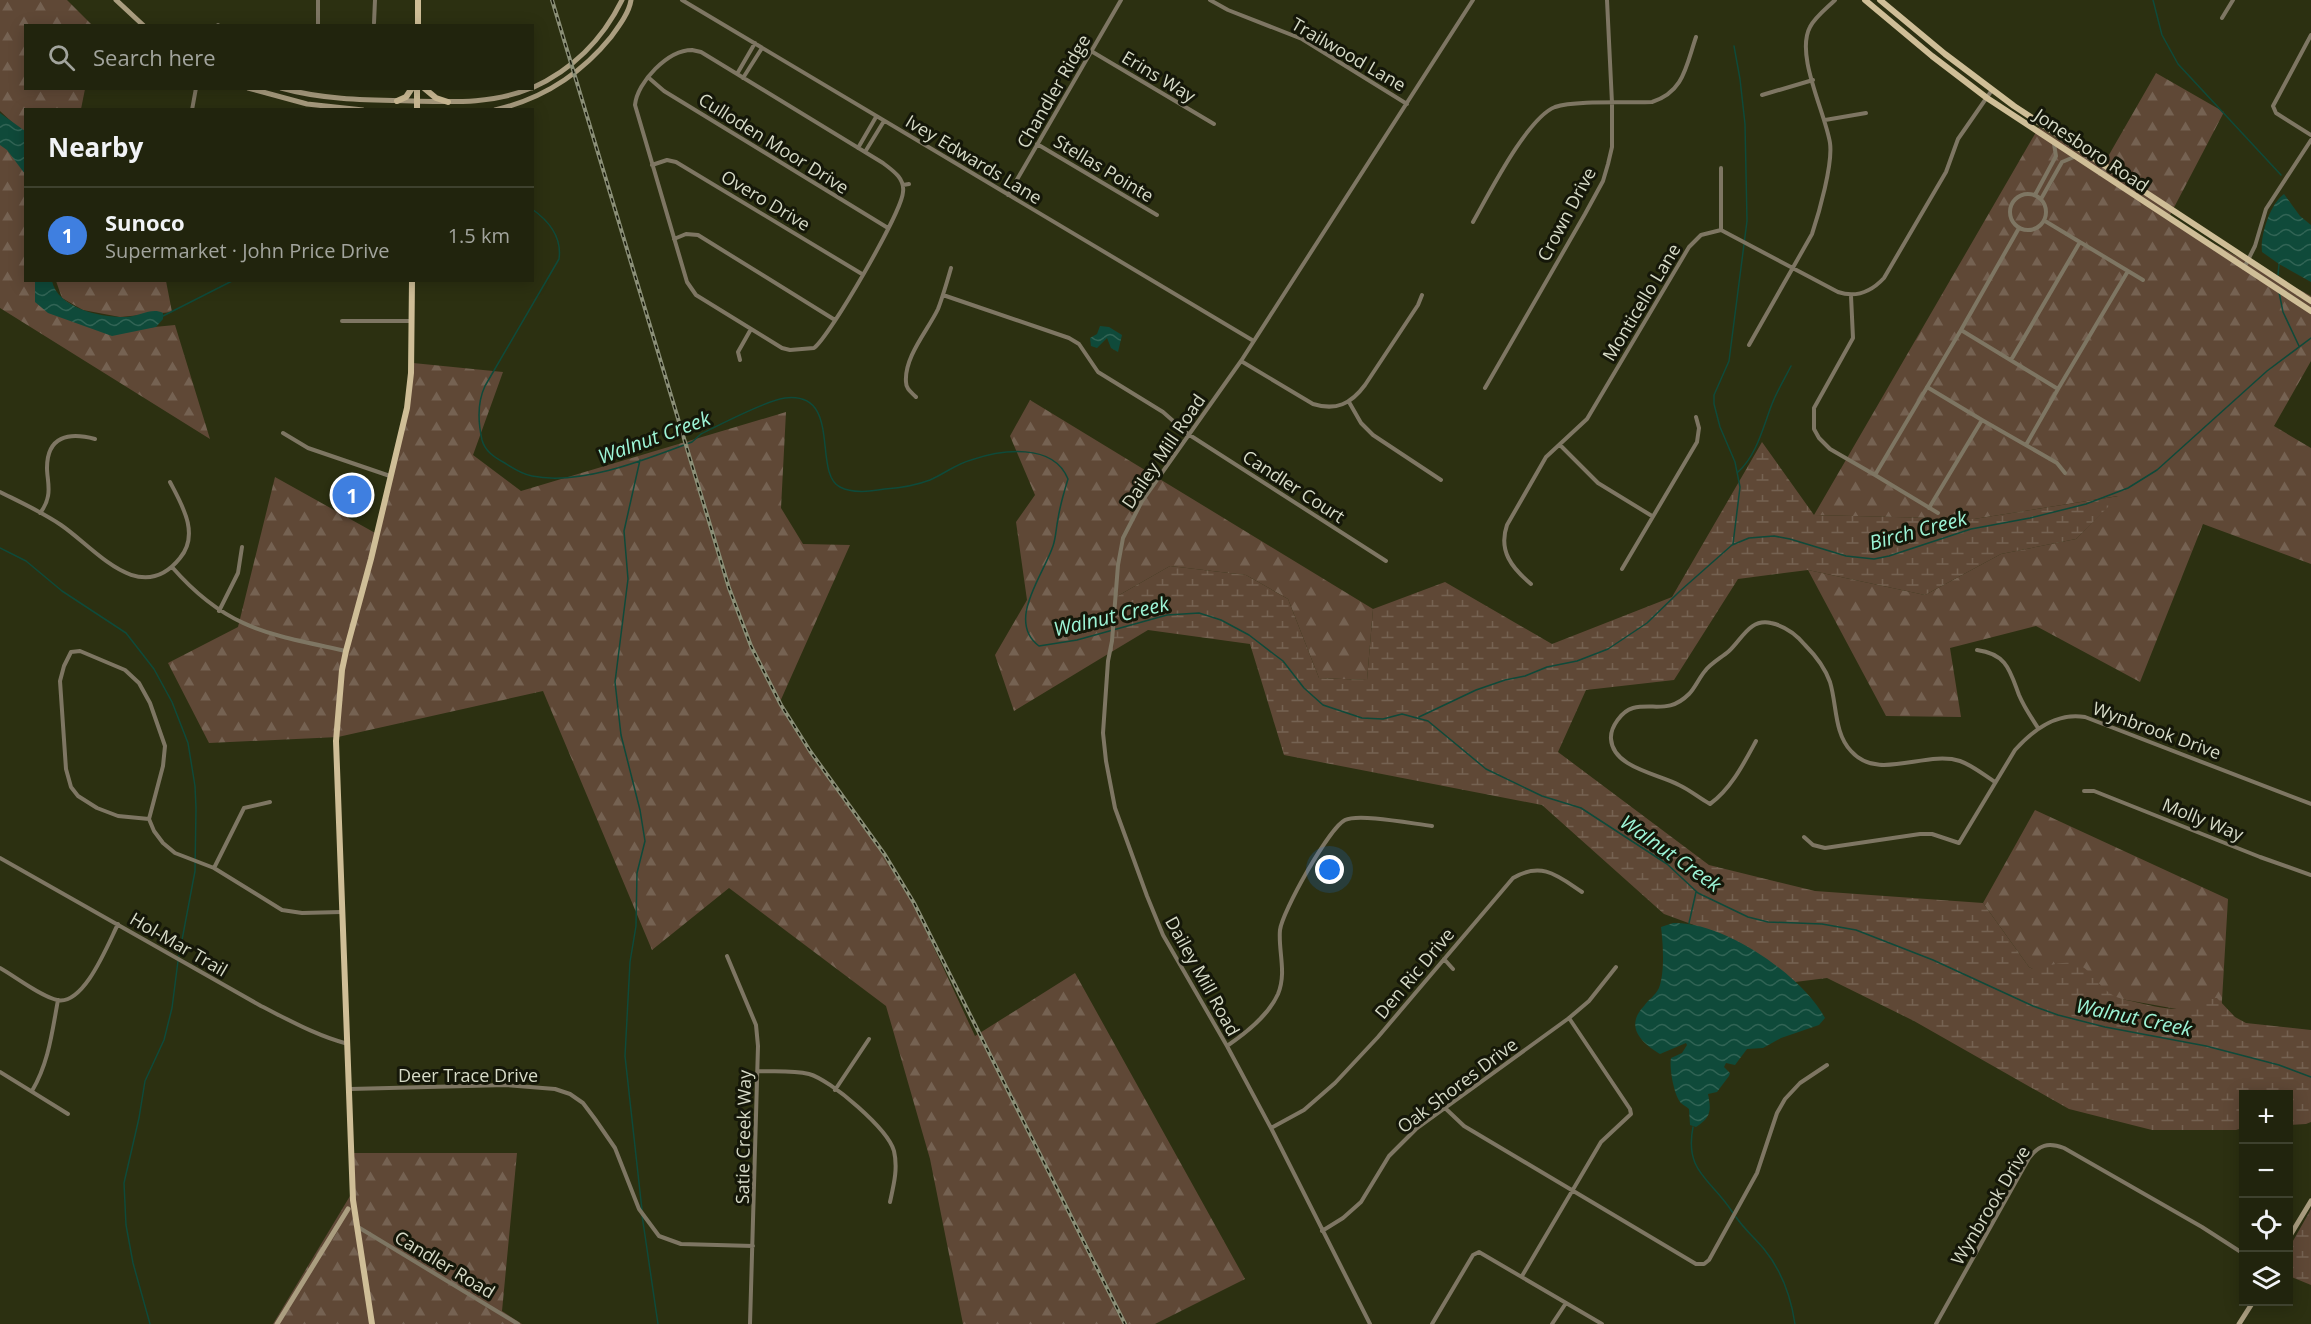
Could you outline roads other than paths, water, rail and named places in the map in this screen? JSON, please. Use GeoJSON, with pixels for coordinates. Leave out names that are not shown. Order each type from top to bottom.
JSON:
{"type":"FeatureCollection","features":[{"type":"Feature","properties":{"kind":"main road"},"geometry":{"type":"LineString","coordinates":[[418,0],[418,24]]}},
{"type":"Feature","properties":{"kind":"main road","name":"Jonesboro Road"},"geometry":{"type":"LineString","coordinates":[[1866,0],[1932,56],[1987,98],[2311,311]]}},
{"type":"Feature","properties":{"kind":"main road","name":"Jonesboro Road"},"geometry":{"type":"LineString","coordinates":[[1880,0],[1992,90],[2311,301]]}},
{"type":"Feature","properties":{"kind":"main road"},"geometry":{"type":"LineString","coordinates":[[397,101],[406,97],[411,90]]}},
{"type":"Feature","properties":{"kind":"main road"},"geometry":{"type":"LineString","coordinates":[[417,90],[417,108]]}},
{"type":"Feature","properties":{"kind":"main road"},"geometry":{"type":"LineString","coordinates":[[426,90],[436,99],[448,102]]}},
{"type":"Feature","properties":{"kind":"main road"},"geometry":{"type":"LineString","coordinates":[[372,1324],[353,1200],[336,741],[346,651],[408,396],[411,373],[412,282]]}},
{"type":"Feature","properties":{"kind":"street"},"geometry":{"type":"LineString","coordinates":[[116,0],[142,24]]}},
{"type":"Feature","properties":{"kind":"street"},"geometry":{"type":"LineString","coordinates":[[318,0],[318,24]]}},
{"type":"Feature","properties":{"kind":"street"},"geometry":{"type":"LineString","coordinates":[[374,23],[375,0]]}},
{"type":"Feature","properties":{"kind":"street"},"geometry":{"type":"LineString","coordinates":[[534,87],[573,64],[614,17],[622,0]]}},
{"type":"Feature","properties":{"kind":"street"},"geometry":{"type":"LineString","coordinates":[[502,108],[525,101],[557,86],[598,53],[625,16],[631,0]]}},
{"type":"Feature","properties":{"kind":"street","name":"Ivey Edwards Lane"},"geometry":{"type":"LineString","coordinates":[[682,0],[1252,340]]}},
{"type":"Feature","properties":{"kind":"street","name":"Chandler Ridge"},"geometry":{"type":"LineString","coordinates":[[1008,195],[1121,0]]}},
{"type":"Feature","properties":{"kind":"street","name":"Trailwood Lane"},"geometry":{"type":"LineString","coordinates":[[1210,0],[1228,10],[1302,39],[1407,104]]}},
{"type":"Feature","properties":{"kind":"street","name":"Dailey Mill Road"},"geometry":{"type":"LineString","coordinates":[[1370,1324],[1271,1128],[1227,1046],[1162,935],[1115,808],[1103,734],[1118,565],[1123,538],[1142,501],[1240,361],[1473,0]]}},
{"type":"Feature","properties":{"kind":"street","name":"Crown Drive"},"geometry":{"type":"LineString","coordinates":[[1485,388],[1603,181],[1612,147],[1607,0]]}},
{"type":"Feature","properties":{"kind":"street"},"geometry":{"type":"LineString","coordinates":[[1749,345],[1812,234],[1818,218],[1831,154],[1825,120],[1806,57],[1805,40],[1811,24],[1835,0]]}},
{"type":"Feature","properties":{"kind":"street"},"geometry":{"type":"LineString","coordinates":[[2223,18],[2233,0]]}},
{"type":"Feature","properties":{"kind":"street"},"geometry":{"type":"LineString","coordinates":[[2311,35],[2273,106],[2276,112],[2311,135]]}},
{"type":"Feature","properties":{"kind":"street"},"geometry":{"type":"LineString","coordinates":[[1473,222],[1522,140],[1541,116],[1563,105],[1652,102],[1671,94],[1681,80],[1696,37]]}},
{"type":"Feature","properties":{"kind":"street"},"geometry":{"type":"LineString","coordinates":[[737,74],[755,43]]}},
{"type":"Feature","properties":{"kind":"street"},"geometry":{"type":"LineString","coordinates":[[743,78],[762,48]]}},
{"type":"Feature","properties":{"kind":"street"},"geometry":{"type":"LineString","coordinates":[[685,50],[700,52],[865,152],[897,174],[903,184],[899,207],[835,320],[814,348],[801,350],[782,348],[691,291],[635,105],[637,93],[649,78],[666,58],[685,50]]}},
{"type":"Feature","properties":{"kind":"street","name":"Erins Way"},"geometry":{"type":"LineString","coordinates":[[1091,51],[1214,124]]}},
{"type":"Feature","properties":{"kind":"street","name":"Culloden Moor Drive"},"geometry":{"type":"LineString","coordinates":[[649,78],[663,91],[888,228]]}},
{"type":"Feature","properties":{"kind":"street"},"geometry":{"type":"LineString","coordinates":[[1762,95],[1813,80]]}},
{"type":"Feature","properties":{"kind":"street"},"geometry":{"type":"LineString","coordinates":[[192,108],[196,90]]}},
{"type":"Feature","properties":{"kind":"street"},"geometry":{"type":"LineString","coordinates":[[255,90],[298,102],[347,108]]}},
{"type":"Feature","properties":{"kind":"street"},"geometry":{"type":"LineString","coordinates":[[291,90],[331,98],[448,102],[489,100],[525,90]]}},
{"type":"Feature","properties":{"kind":"street"},"geometry":{"type":"LineString","coordinates":[[1721,168],[1721,230],[1824,285],[1851,296],[1877,286],[1884,278],[1946,172],[1958,139],[1992,90]]}},
{"type":"Feature","properties":{"kind":"street"},"geometry":{"type":"LineString","coordinates":[[1825,120],[1866,113]]}},
{"type":"Feature","properties":{"kind":"street"},"geometry":{"type":"LineString","coordinates":[[858,148],[876,117]]}},
{"type":"Feature","properties":{"kind":"street"},"geometry":{"type":"LineString","coordinates":[[865,152],[884,121]]}},
{"type":"Feature","properties":{"kind":"street"},"geometry":{"type":"LineString","coordinates":[[2244,268],[2266,209],[2311,140]]}},
{"type":"Feature","properties":{"kind":"street","name":"Stellas Pointe"},"geometry":{"type":"LineString","coordinates":[[1037,144],[1157,215]]}},
{"type":"Feature","properties":{"kind":"street"},"geometry":{"type":"LineString","coordinates":[[2035,195],[2056,156],[2054,144]]}},
{"type":"Feature","properties":{"kind":"street"},"geometry":{"type":"LineString","coordinates":[[2041,199],[2062,162],[2074,157]]}},
{"type":"Feature","properties":{"kind":"street","name":"Overo Drive"},"geometry":{"type":"LineString","coordinates":[[652,165],[667,160],[676,162],[862,274]]}},
{"type":"Feature","properties":{"kind":"street"},"geometry":{"type":"LineString","coordinates":[[903,184],[909,184]]}},
{"type":"Feature","properties":{"kind":"street"},"geometry":{"type":"LineString","coordinates":[[2023,195],[2035,195],[2041,199],[2047,211],[2045,221],[2036,229],[2019,228],[2011,219],[2013,202],[2023,195]]}},
{"type":"Feature","properties":{"kind":"street"},"geometry":{"type":"LineString","coordinates":[[2045,221],[2143,280]]}},
{"type":"Feature","properties":{"kind":"street"},"geometry":{"type":"LineString","coordinates":[[1875,475],[2019,228]]}},
{"type":"Feature","properties":{"kind":"street","name":"Monticello Lane"},"geometry":{"type":"LineString","coordinates":[[1532,584],[1517,573],[1510,563],[1503,545],[1503,534],[1507,525],[1546,458],[1587,419],[1689,247],[1701,235],[1721,230]]}},
{"type":"Feature","properties":{"kind":"street"},"geometry":{"type":"LineString","coordinates":[[674,239],[686,234],[699,235],[835,320]]}},
{"type":"Feature","properties":{"kind":"street"},"geometry":{"type":"LineString","coordinates":[[2011,360],[2080,242]]}},
{"type":"Feature","properties":{"kind":"street"},"geometry":{"type":"LineString","coordinates":[[916,397],[908,389],[907,373],[913,353],[932,321],[943,295],[951,268]]}},
{"type":"Feature","properties":{"kind":"street"},"geometry":{"type":"LineString","coordinates":[[2026,445],[2128,271]]}},
{"type":"Feature","properties":{"kind":"street","name":"Candler Court"},"geometry":{"type":"LineString","coordinates":[[943,295],[1069,338],[1079,344],[1098,372],[1163,412],[1188,434],[1386,561]]}},
{"type":"Feature","properties":{"kind":"street"},"geometry":{"type":"LineString","coordinates":[[1240,361],[1313,404],[1333,408],[1349,402],[1365,385],[1422,295]]}},
{"type":"Feature","properties":{"kind":"street"},"geometry":{"type":"LineString","coordinates":[[1851,296],[1853,338],[1814,408],[1814,429],[1830,449],[1938,513]]}},
{"type":"Feature","properties":{"kind":"street"},"geometry":{"type":"LineString","coordinates":[[342,321],[412,321]]}},
{"type":"Feature","properties":{"kind":"street"},"geometry":{"type":"LineString","coordinates":[[740,360],[738,352],[751,329]]}},
{"type":"Feature","properties":{"kind":"street"},"geometry":{"type":"LineString","coordinates":[[1961,330],[2058,388]]}},
{"type":"Feature","properties":{"kind":"street"},"geometry":{"type":"LineString","coordinates":[[1927,387],[2057,463],[2065,473]]}},
{"type":"Feature","properties":{"kind":"street"},"geometry":{"type":"LineString","coordinates":[[1349,402],[1361,423],[1373,435],[1441,480]]}},
{"type":"Feature","properties":{"kind":"street"},"geometry":{"type":"LineString","coordinates":[[1622,569],[1697,442],[1699,428],[1696,417]]}},
{"type":"Feature","properties":{"kind":"street"},"geometry":{"type":"LineString","coordinates":[[1929,508],[1982,420]]}},
{"type":"Feature","properties":{"kind":"street"},"geometry":{"type":"LineString","coordinates":[[283,432],[308,448],[390,476]]}},
{"type":"Feature","properties":{"kind":"street"},"geometry":{"type":"LineString","coordinates":[[40,513],[48,495],[47,459],[53,445],[65,436],[95,439]]}},
{"type":"Feature","properties":{"kind":"street"},"geometry":{"type":"LineString","coordinates":[[1560,446],[1598,483],[1652,516]]}},
{"type":"Feature","properties":{"kind":"street"},"geometry":{"type":"LineString","coordinates":[[0,492],[59,524],[111,566],[128,574],[154,577],[172,567],[188,545],[190,527],[186,513],[170,482]]}},
{"type":"Feature","properties":{"kind":"street"},"geometry":{"type":"LineString","coordinates":[[219,611],[238,573],[242,548]]}},
{"type":"Feature","properties":{"kind":"street"},"geometry":{"type":"LineString","coordinates":[[172,567],[189,586],[219,611],[253,628],[346,651]]}},
{"type":"Feature","properties":{"kind":"street"},"geometry":{"type":"LineString","coordinates":[[1756,741],[1734,778],[1719,798],[1710,804],[1678,784],[1633,767],[1614,749],[1610,739],[1612,729],[1624,712],[1632,708],[1669,706],[1680,700],[1689,693],[1706,669],[1728,651],[1745,631],[1756,623],[1769,622],[1785,627],[1797,636],[1822,665],[1833,693],[1842,737],[1850,751],[1860,759],[1876,765],[1943,759],[1960,761],[1995,782]]}},
{"type":"Feature","properties":{"kind":"street"},"geometry":{"type":"LineString","coordinates":[[1977,650],[1986,651],[2006,663],[2028,712],[2038,728]]}},
{"type":"Feature","properties":{"kind":"street"},"geometry":{"type":"LineString","coordinates":[[148,819],[113,814],[97,808],[78,796],[71,787],[66,769],[60,681],[70,652],[80,651],[125,670],[139,683],[150,703],[165,746],[163,766],[148,819],[154,831],[175,853],[214,868],[282,910],[302,913],[341,912]]}},
{"type":"Feature","properties":{"kind":"street","name":"Wynbrook Drive"},"geometry":{"type":"LineString","coordinates":[[1804,837],[1813,845],[1825,848],[1920,834],[1932,834],[1959,843],[2015,750],[2038,728],[2064,717],[2085,717],[2311,804]]}},
{"type":"Feature","properties":{"kind":"street","name":"Molly Way"},"geometry":{"type":"LineString","coordinates":[[2084,791],[2094,791],[2260,857],[2311,874]]}},
{"type":"Feature","properties":{"kind":"street"},"geometry":{"type":"LineString","coordinates":[[214,868],[244,808],[270,802]]}},
{"type":"Feature","properties":{"kind":"street"},"geometry":{"type":"LineString","coordinates":[[1227,1046],[1256,1022],[1278,994],[1283,966],[1280,930],[1285,915],[1335,829],[1345,820],[1359,817],[1432,826]]}},
{"type":"Feature","properties":{"kind":"street","name":"Hol-Mar Trail"},"geometry":{"type":"LineString","coordinates":[[0,858],[200,973],[301,1027],[331,1040],[348,1044]]}},
{"type":"Feature","properties":{"kind":"street","name":"Den Ric Drive"},"geometry":{"type":"LineString","coordinates":[[1271,1128],[1304,1110],[1335,1083],[1378,1037],[1505,885],[1522,872],[1535,869],[1546,871],[1582,892]]}},
{"type":"Feature","properties":{"kind":"street"},"geometry":{"type":"LineString","coordinates":[[0,968],[58,1000],[70,999],[84,988],[118,924]]}},
{"type":"Feature","properties":{"kind":"street","name":"Satie Creek Way"},"geometry":{"type":"LineString","coordinates":[[727,956],[756,1025],[758,1071],[750,1324]]}},
{"type":"Feature","properties":{"kind":"street"},"geometry":{"type":"LineString","coordinates":[[1444,959],[1453,969]]}},
{"type":"Feature","properties":{"kind":"street","name":"Oak Shores Drive"},"geometry":{"type":"LineString","coordinates":[[1322,1231],[1343,1218],[1361,1202],[1389,1156],[1416,1129],[1569,1018],[1594,994],[1616,967]]}},
{"type":"Feature","properties":{"kind":"street"},"geometry":{"type":"LineString","coordinates":[[32,1091],[42,1074],[49,1054],[58,1000]]}},
{"type":"Feature","properties":{"kind":"street"},"geometry":{"type":"LineString","coordinates":[[1522,1276],[1601,1142],[1631,1114],[1630,1109],[1569,1018]]}},
{"type":"Feature","properties":{"kind":"street"},"geometry":{"type":"LineString","coordinates":[[836,1090],[869,1039]]}},
{"type":"Feature","properties":{"kind":"street"},"geometry":{"type":"LineString","coordinates":[[1445,1108],[1464,1126],[1696,1264],[1704,1264],[1709,1260],[1757,1173],[1777,1113],[1785,1099],[1800,1083],[1827,1065]]}},
{"type":"Feature","properties":{"kind":"street"},"geometry":{"type":"LineString","coordinates":[[758,1071],[810,1074],[847,1098],[887,1137],[896,1163],[896,1178],[890,1202]]}},
{"type":"Feature","properties":{"kind":"street"},"geometry":{"type":"LineString","coordinates":[[0,1072],[68,1114]]}},
{"type":"Feature","properties":{"kind":"street","name":"Deer Trace Drive"},"geometry":{"type":"LineString","coordinates":[[350,1089],[506,1085],[555,1089],[570,1094],[583,1103],[615,1148],[639,1209],[658,1236],[681,1244],[753,1246]]}},
{"type":"Feature","properties":{"kind":"street","name":"Wynbrook Drive"},"geometry":{"type":"LineString","coordinates":[[1936,1324],[2030,1158],[2041,1146],[2048,1144],[2064,1148],[2202,1227],[2241,1252]]}},
{"type":"Feature","properties":{"kind":"street"},"geometry":{"type":"LineString","coordinates":[[277,1324],[353,1200]]}},
{"type":"Feature","properties":{"kind":"street"},"geometry":{"type":"LineString","coordinates":[[2293,1232],[2311,1201]]}},
{"type":"Feature","properties":{"kind":"street","name":"Candler Road"},"geometry":{"type":"LineString","coordinates":[[358,1227],[518,1324]]}},
{"type":"Feature","properties":{"kind":"street"},"geometry":{"type":"LineString","coordinates":[[1432,1324],[1475,1253],[1483,1253],[1602,1324]]}},
{"type":"Feature","properties":{"kind":"street"},"geometry":{"type":"LineString","coordinates":[[1552,1324],[1566,1303]]}},
{"type":"Feature","properties":{"kind":"street"},"geometry":{"type":"LineString","coordinates":[[2239,1324],[2250,1306]]}},
{"type":"Feature","properties":{"kind":"water"},"geometry":{"type":"Polygon","coordinates":[[[0,113],[24,130],[24,173],[7,150],[0,145],[0,113]]]}},
{"type":"Feature","properties":{"kind":"water"},"geometry":{"type":"Polygon","coordinates":[[[2284,194],[2300,216],[2311,225],[2311,282],[2262,252],[2263,238],[2270,213],[2284,194]]]}},
{"type":"Feature","properties":{"kind":"water"},"geometry":{"type":"Polygon","coordinates":[[[35,282],[52,282],[63,299],[83,310],[117,317],[159,311],[163,313],[163,319],[156,327],[112,336],[48,313],[35,302],[35,282]]]}},
{"type":"Feature","properties":{"kind":"water"},"geometry":{"type":"Polygon","coordinates":[[[1100,326],[1109,327],[1122,335],[1118,352],[1111,348],[1107,338],[1097,348],[1091,346],[1090,338],[1097,334],[1100,326]]]}},
{"type":"Feature","properties":{"kind":"water"},"geometry":{"type":"Polygon","coordinates":[[[1673,923],[1715,931],[1759,954],[1799,985],[1814,1001],[1825,1018],[1819,1025],[1781,1038],[1763,1048],[1747,1049],[1735,1065],[1726,1063],[1724,1067],[1730,1073],[1729,1076],[1717,1092],[1708,1094],[1710,1104],[1708,1116],[1696,1127],[1690,1125],[1689,1109],[1678,1099],[1671,1074],[1671,1058],[1682,1053],[1686,1043],[1660,1054],[1642,1040],[1636,1028],[1638,1014],[1657,991],[1661,981],[1663,957],[1661,927],[1673,923]]]}},
{"type":"Feature","properties":{"kind":"waterway"},"geometry":{"type":"LineString","coordinates":[[2153,0],[2162,35],[2178,64],[2281,175]]}},
{"type":"Feature","properties":{"kind":"waterway"},"geometry":{"type":"LineString","coordinates":[[1733,544],[1740,487],[1735,462],[1720,427],[1714,395],[1729,361],[1747,221],[1745,124],[1734,46]]}},
{"type":"Feature","properties":{"kind":"waterway","name":"Walnut Creek"},"geometry":{"type":"LineString","coordinates":[[534,211],[553,231],[558,244],[559,259],[485,386],[479,413],[485,447],[496,458],[521,472],[551,478],[571,477],[614,469],[692,442],[701,434],[743,413],[785,398],[803,399],[814,407],[821,419],[832,479],[840,487],[851,491],[874,491],[919,483],[983,456],[1011,452],[1039,454],[1051,459],[1061,467],[1068,479],[1053,546],[1026,611],[1026,624],[1030,636],[1039,646],[1077,640],[1167,615],[1199,613],[1221,620],[1249,635],[1283,661],[1304,688],[1323,705],[1362,718],[1383,719],[1402,714],[1428,721],[1486,769],[1542,796],[1581,808],[1667,864],[1698,893],[1748,917],[1768,922],[1822,924],[1856,930],[1933,960],[2033,1006],[2058,1015],[2105,1027],[2206,1046],[2279,1065],[2311,1077]]}},
{"type":"Feature","properties":{"kind":"waterway"},"geometry":{"type":"LineString","coordinates":[[2278,275],[2279,264]]}},
{"type":"Feature","properties":{"kind":"waterway","name":"Walnut Creek"},"geometry":{"type":"LineString","coordinates":[[163,316],[230,282]]}},
{"type":"Feature","properties":{"kind":"waterway"},"geometry":{"type":"LineString","coordinates":[[2279,292],[2283,312],[2299,346]]}},
{"type":"Feature","properties":{"kind":"waterway","name":"Birch Creek"},"geometry":{"type":"LineString","coordinates":[[1419,717],[1476,690],[1547,667],[1577,661],[1608,649],[1647,623],[1732,545],[1749,538],[1774,536],[1846,556],[1874,559],[1971,529],[2086,504],[2128,488],[2157,470],[2267,371],[2311,338]]}},
{"type":"Feature","properties":{"kind":"waterway"},"geometry":{"type":"LineString","coordinates":[[1738,472],[1755,449],[1774,399],[1791,366]]}},
{"type":"Feature","properties":{"kind":"waterway"},"geometry":{"type":"LineString","coordinates":[[640,460],[624,531],[628,579],[615,682],[621,735],[640,810],[645,841],[637,873],[636,926],[630,962],[625,1056],[642,1210]]}},
{"type":"Feature","properties":{"kind":"waterway"},"geometry":{"type":"LineString","coordinates":[[0,548],[26,561],[62,591],[126,633],[154,669],[172,702],[188,743],[196,808],[195,871],[179,956]]}},
{"type":"Feature","properties":{"kind":"waterway"},"geometry":{"type":"LineString","coordinates":[[1689,923],[1696,892]]}},
{"type":"Feature","properties":{"kind":"waterway"},"geometry":{"type":"LineString","coordinates":[[150,1324],[133,1263],[126,1225],[124,1183],[145,1081],[164,1040],[172,1008],[178,961]]}},
{"type":"Feature","properties":{"kind":"waterway"},"geometry":{"type":"LineString","coordinates":[[1693,1127],[1691,1143],[1696,1165],[1733,1213]]}},
{"type":"Feature","properties":{"kind":"waterway"},"geometry":{"type":"LineString","coordinates":[[642,1215],[658,1324]]}},
{"type":"Feature","properties":{"kind":"waterway"},"geometry":{"type":"LineString","coordinates":[[1736,1217],[1764,1249],[1781,1275],[1795,1324]]}},
{"type":"Feature","properties":{"kind":"railway"},"geometry":{"type":"LineString","coordinates":[[552,0],[729,588],[751,646],[781,705],[810,751],[885,855],[914,903],[1125,1324]]}},
{"type":"Feature","properties":{"kind":"place","name":"Sunoco"},"geometry":{"type":"Point","coordinates":[352,495]}}]}
